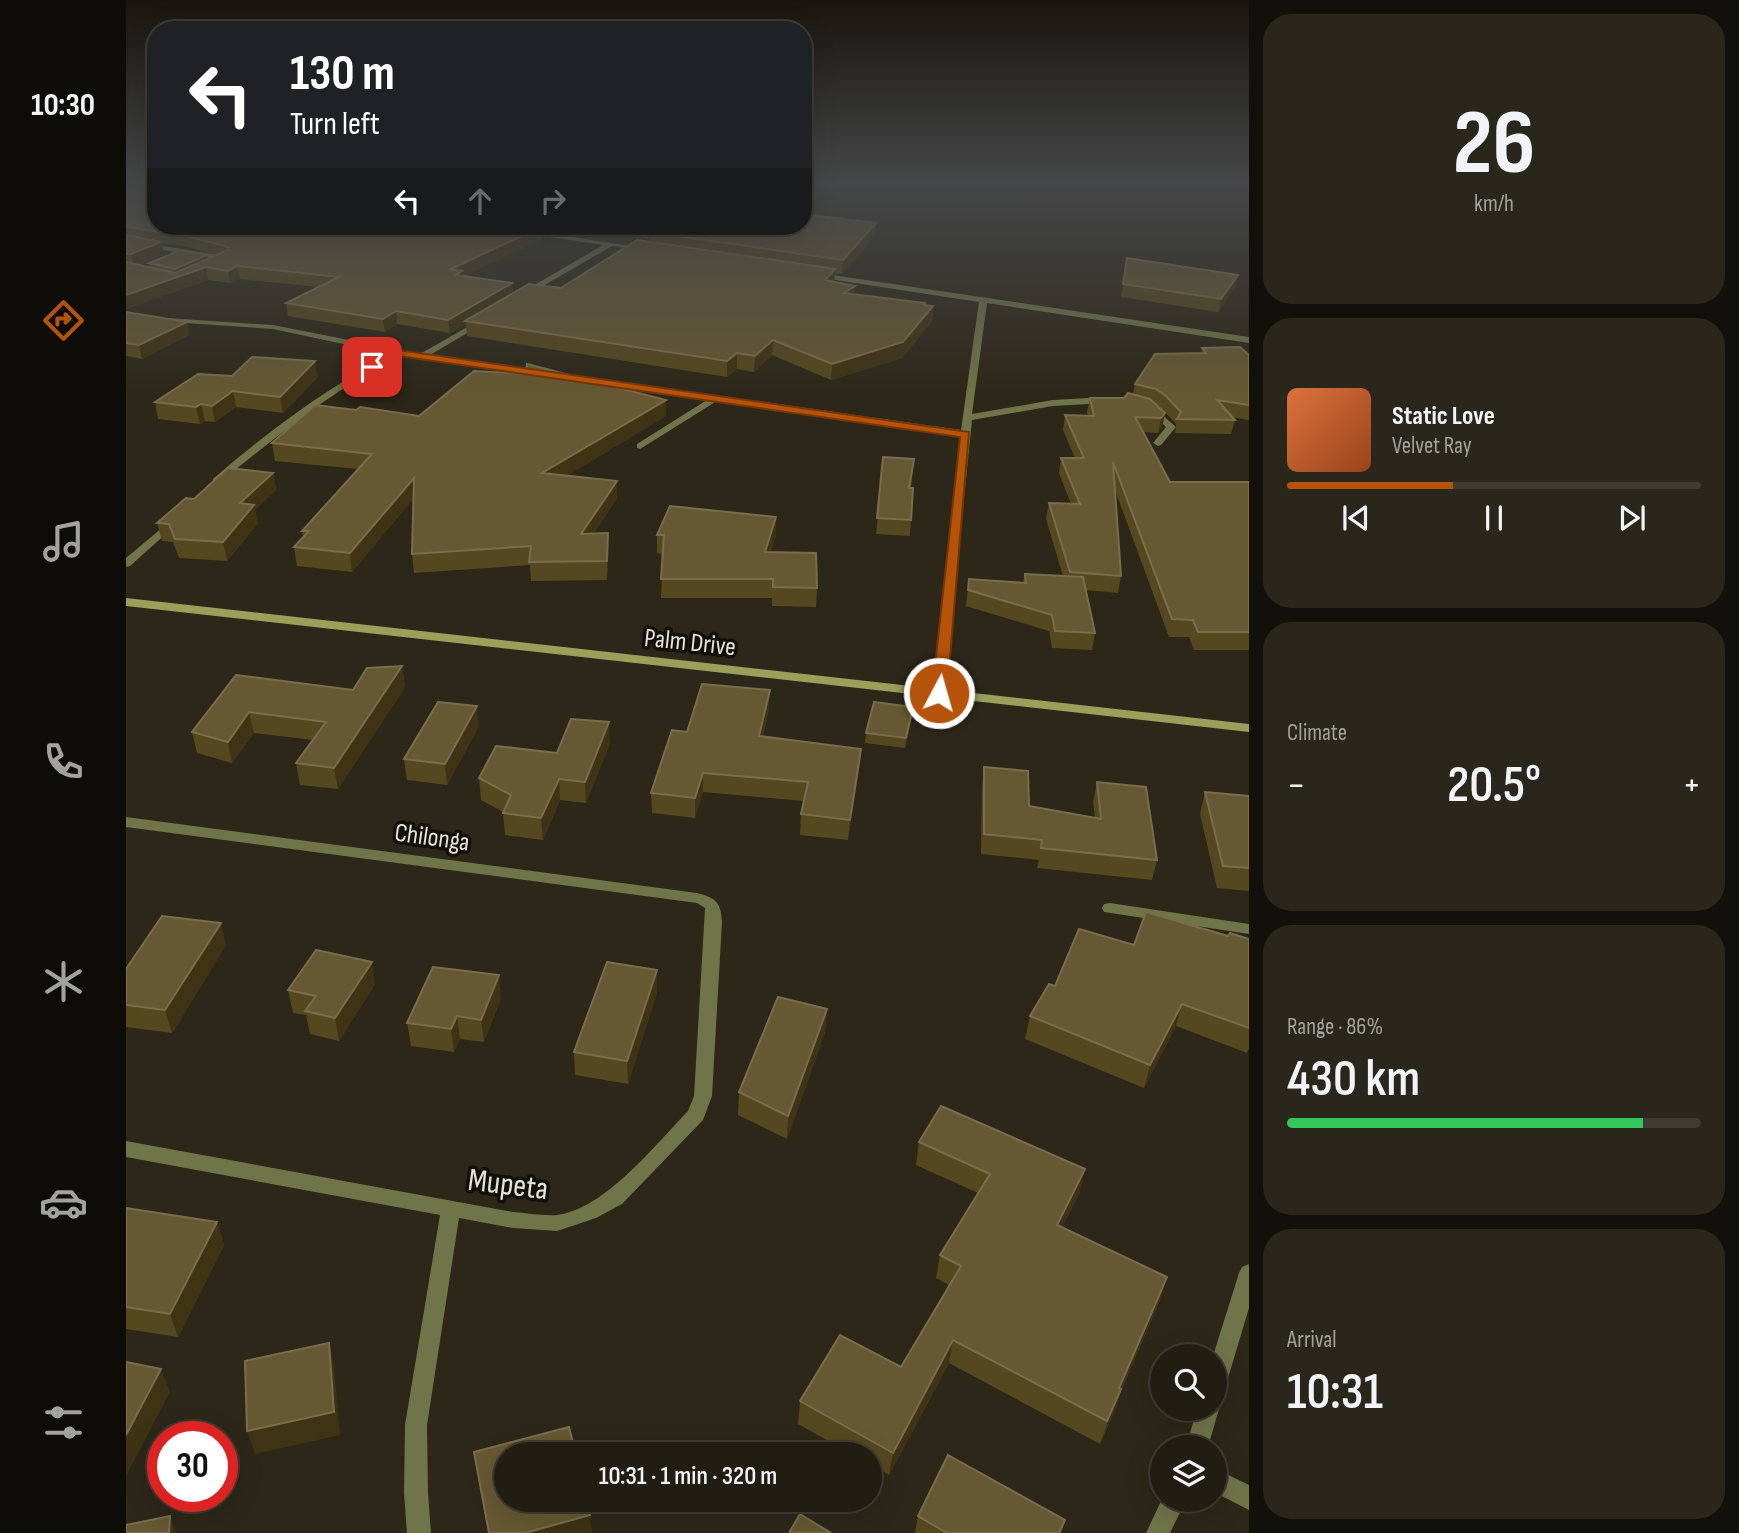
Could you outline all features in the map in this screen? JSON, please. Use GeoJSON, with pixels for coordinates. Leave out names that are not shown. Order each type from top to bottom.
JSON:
{"type":"FeatureCollection","features":[{"type":"Feature","properties":{"kind":"street"},"geometry":{"type":"LineString","coordinates":[[171,257],[181,253]]}},
{"type":"Feature","properties":{"kind":"street"},"geometry":{"type":"LineString","coordinates":[[193,253],[225,258],[205,269]]}},
{"type":"Feature","properties":{"kind":"street"},"geometry":{"type":"LineString","coordinates":[[516,300],[596,253]]}},
{"type":"Feature","properties":{"kind":"street"},"geometry":{"type":"LineString","coordinates":[[803,273],[1249,340]]}},
{"type":"Feature","properties":{"kind":"street"},"geometry":{"type":"LineString","coordinates":[[939,693],[965,434],[983,300]]}},
{"type":"Feature","properties":{"kind":"street"},"geometry":{"type":"LineString","coordinates":[[422,356],[493,314]]}},
{"type":"Feature","properties":{"kind":"street"},"geometry":{"type":"LineString","coordinates":[[165,320],[274,327],[398,353],[965,434]]}},
{"type":"Feature","properties":{"kind":"street"},"geometry":{"type":"LineString","coordinates":[[212,486],[277,430],[360,374],[398,353]]}},
{"type":"Feature","properties":{"kind":"street"},"geometry":{"type":"LineString","coordinates":[[640,446],[716,398]]}},
{"type":"Feature","properties":{"kind":"street"},"geometry":{"type":"LineString","coordinates":[[967,418],[1053,403],[1115,400]]}},
{"type":"Feature","properties":{"kind":"street"},"geometry":{"type":"LineString","coordinates":[[1139,406],[1151,408],[1171,427],[1158,443]]}},
{"type":"Feature","properties":{"kind":"street"},"geometry":{"type":"LineString","coordinates":[[126,565],[183,512]]}},
{"type":"Feature","properties":{"kind":"street","name":"Palm Drive"},"geometry":{"type":"LineString","coordinates":[[126,602],[1249,728]]}},
{"type":"Feature","properties":{"kind":"street","name":"Chilonga"},"geometry":{"type":"LineString","coordinates":[[126,822],[697,898],[708,901],[713,907],[714,922]]}},
{"type":"Feature","properties":{"kind":"street"},"geometry":{"type":"LineString","coordinates":[[1110,908],[1249,929]]}},
{"type":"Feature","properties":{"kind":"street","name":"Mupeta"},"geometry":{"type":"LineString","coordinates":[[126,1149],[513,1220],[557,1223],[589,1212],[615,1198],[696,1115],[703,1097],[714,922]]}},
{"type":"Feature","properties":{"kind":"street"},"geometry":{"type":"LineString","coordinates":[[419,1533],[414,1458],[416,1425],[451,1208]]}},
{"type":"Feature","properties":{"kind":"street"},"geometry":{"type":"LineString","coordinates":[[1227,1345],[1249,1273]]}},
{"type":"Feature","properties":{"kind":"street"},"geometry":{"type":"LineString","coordinates":[[1227,1486],[1249,1499]]}},
{"type":"Feature","properties":{"kind":"street"},"geometry":{"type":"LineString","coordinates":[[1158,1533],[1168,1512]]}},
{"type":"Feature","properties":{"kind":"building"},"geometry":{"type":"Polygon","coordinates":[[[175,253],[207,255],[175,269],[149,263],[175,253]]]}},
{"type":"Feature","properties":{"kind":"building"},"geometry":{"type":"Polygon","coordinates":[[[222,253],[486,253],[451,269],[462,271],[456,275],[512,283],[448,320],[396,311],[383,319],[286,303],[339,277],[237,266],[228,271],[206,267],[126,295],[126,262],[175,273],[222,253]]]}},
{"type":"Feature","properties":{"kind":"building"},"geometry":{"type":"Polygon","coordinates":[[[617,253],[723,253],[835,269],[825,280],[855,286],[844,293],[933,306],[903,342],[832,364],[773,340],[755,356],[737,353],[727,361],[465,321],[529,284],[561,288],[617,253]]]}},
{"type":"Feature","properties":{"kind":"building"},"geometry":{"type":"Polygon","coordinates":[[[791,253],[850,253],[843,260],[791,253]]]}},
{"type":"Feature","properties":{"kind":"building"},"geometry":{"type":"Polygon","coordinates":[[[1127,258],[1238,275],[1221,299],[1123,284],[1127,258]]]}},
{"type":"Feature","properties":{"kind":"building"},"geometry":{"type":"Polygon","coordinates":[[[126,312],[187,322],[139,345],[126,343],[126,312]]]}},
{"type":"Feature","properties":{"kind":"building"},"geometry":{"type":"Polygon","coordinates":[[[1240,347],[1249,355],[1249,405],[1217,400],[1235,420],[1177,419],[1181,412],[1166,396],[1156,389],[1135,384],[1155,354],[1206,353],[1202,348],[1240,347]]]}},
{"type":"Feature","properties":{"kind":"building"},"geometry":{"type":"Polygon","coordinates":[[[252,357],[315,361],[280,397],[233,391],[212,406],[201,404],[196,407],[155,402],[198,374],[232,376],[252,357]]]}},
{"type":"Feature","properties":{"kind":"building"},"geometry":{"type":"Polygon","coordinates":[[[527,364],[666,400],[542,473],[617,481],[581,534],[608,533],[607,561],[529,562],[531,546],[412,554],[414,478],[350,553],[294,547],[309,531],[302,531],[372,454],[272,443],[315,405],[356,410],[360,407],[419,416],[474,371],[526,374],[527,364]]]}},
{"type":"Feature","properties":{"kind":"building"},"geometry":{"type":"Polygon","coordinates":[[[1128,393],[1150,399],[1165,413],[1161,418],[1135,417],[1170,482],[1249,482],[1249,632],[1198,632],[1193,620],[1172,619],[1113,462],[1121,576],[1070,572],[1049,503],[1080,504],[1061,458],[1084,458],[1065,415],[1094,416],[1090,398],[1124,398],[1128,393]]]}},
{"type":"Feature","properties":{"kind":"building"},"geometry":{"type":"Polygon","coordinates":[[[883,457],[914,459],[909,488],[913,488],[911,520],[877,518],[883,457]]]}},
{"type":"Feature","properties":{"kind":"building"},"geometry":{"type":"Polygon","coordinates":[[[228,468],[273,473],[240,503],[254,505],[223,542],[175,539],[169,524],[157,523],[186,498],[194,499],[228,468]]]}},
{"type":"Feature","properties":{"kind":"building"},"geometry":{"type":"Polygon","coordinates":[[[670,506],[776,517],[765,552],[816,553],[817,588],[773,587],[773,579],[661,579],[664,535],[657,535],[670,506]]]}},
{"type":"Feature","properties":{"kind":"building"},"geometry":{"type":"Polygon","coordinates":[[[1025,574],[1083,577],[1095,633],[1055,631],[1052,615],[968,590],[969,579],[1026,583],[1025,574]]]}},
{"type":"Feature","properties":{"kind":"building"},"geometry":{"type":"Polygon","coordinates":[[[402,666],[334,768],[296,763],[326,722],[249,712],[228,742],[192,732],[236,675],[353,690],[367,668],[402,666]]]}},
{"type":"Feature","properties":{"kind":"building"},"geometry":{"type":"Polygon","coordinates":[[[702,684],[770,690],[759,736],[861,749],[850,820],[801,814],[808,782],[703,773],[695,798],[651,793],[672,730],[687,732],[702,684]]]}},
{"type":"Feature","properties":{"kind":"building"},"geometry":{"type":"Polygon","coordinates":[[[438,702],[477,706],[445,764],[404,759],[438,702]]]}},
{"type":"Feature","properties":{"kind":"building"},"geometry":{"type":"Polygon","coordinates":[[[874,702],[913,707],[906,738],[866,733],[874,702]]]}},
{"type":"Feature","properties":{"kind":"building"},"geometry":{"type":"Polygon","coordinates":[[[571,719],[609,722],[585,782],[559,779],[541,818],[503,813],[511,795],[479,778],[496,746],[557,753],[571,719]]]}},
{"type":"Feature","properties":{"kind":"building"},"geometry":{"type":"Polygon","coordinates":[[[984,767],[1028,771],[1029,806],[1101,819],[1097,782],[1146,787],[1157,860],[1041,848],[1042,840],[984,834],[984,767]]]}},
{"type":"Feature","properties":{"kind":"building"},"geometry":{"type":"Polygon","coordinates":[[[1205,792],[1249,796],[1249,868],[1223,866],[1205,792]]]}},
{"type":"Feature","properties":{"kind":"building"},"geometry":{"type":"Polygon","coordinates":[[[1146,912],[1228,936],[1230,933],[1249,939],[1249,1028],[1182,1004],[1150,1065],[1030,1016],[1049,984],[1055,986],[1079,929],[1134,945],[1146,912]]]}},
{"type":"Feature","properties":{"kind":"building"},"geometry":{"type":"Polygon","coordinates":[[[162,916],[221,923],[165,1010],[126,1005],[126,969],[162,916]]]}},
{"type":"Feature","properties":{"kind":"building"},"geometry":{"type":"Polygon","coordinates":[[[316,950],[372,962],[335,1018],[305,1011],[316,996],[288,990],[316,950]]]}},
{"type":"Feature","properties":{"kind":"building"},"geometry":{"type":"Polygon","coordinates":[[[607,962],[657,970],[627,1061],[574,1052],[607,962]]]}},
{"type":"Feature","properties":{"kind":"building"},"geometry":{"type":"Polygon","coordinates":[[[433,967],[499,975],[481,1020],[457,1016],[451,1029],[407,1023],[433,967]]]}},
{"type":"Feature","properties":{"kind":"building"},"geometry":{"type":"Polygon","coordinates":[[[778,997],[827,1009],[788,1116],[739,1092],[778,997]]]}},
{"type":"Feature","properties":{"kind":"building"},"geometry":{"type":"Polygon","coordinates":[[[941,1106],[1085,1169],[1057,1225],[1167,1277],[1107,1421],[953,1340],[893,1453],[882,1447],[882,1442],[873,1442],[800,1401],[840,1335],[901,1367],[961,1266],[940,1255],[990,1174],[919,1142],[941,1106]]]}},
{"type":"Feature","properties":{"kind":"building"},"geometry":{"type":"Polygon","coordinates":[[[126,1208],[217,1222],[170,1314],[126,1307],[126,1208]]]}},
{"type":"Feature","properties":{"kind":"building"},"geometry":{"type":"Polygon","coordinates":[[[329,1343],[334,1412],[247,1431],[245,1361],[329,1343]]]}},
{"type":"Feature","properties":{"kind":"building"},"geometry":{"type":"Polygon","coordinates":[[[126,1362],[161,1369],[126,1435],[126,1362]]]}},
{"type":"Feature","properties":{"kind":"building"},"geometry":{"type":"Polygon","coordinates":[[[569,1427],[573,1442],[512,1442],[569,1427]]]}},
{"type":"Feature","properties":{"kind":"building"},"geometry":{"type":"Polygon","coordinates":[[[494,1447],[494,1512],[589,1512],[590,1515],[525,1533],[489,1533],[474,1452],[494,1447]]]}},
{"type":"Feature","properties":{"kind":"building"},"geometry":{"type":"Polygon","coordinates":[[[948,1455],[1065,1520],[1059,1533],[947,1533],[918,1516],[948,1455]]]}},
{"type":"Feature","properties":{"kind":"building"},"geometry":{"type":"Polygon","coordinates":[[[800,1514],[831,1533],[789,1533],[800,1514]]]}},
{"type":"Feature","properties":{"kind":"building"},"geometry":{"type":"Polygon","coordinates":[[[170,1516],[169,1533],[126,1533],[126,1525],[170,1516]]]}},
{"type":"Feature","properties":{"kind":"route"},"geometry":{"type":"LineString","coordinates":[[372,367],[398,353],[965,434],[939,693]]}}]}
